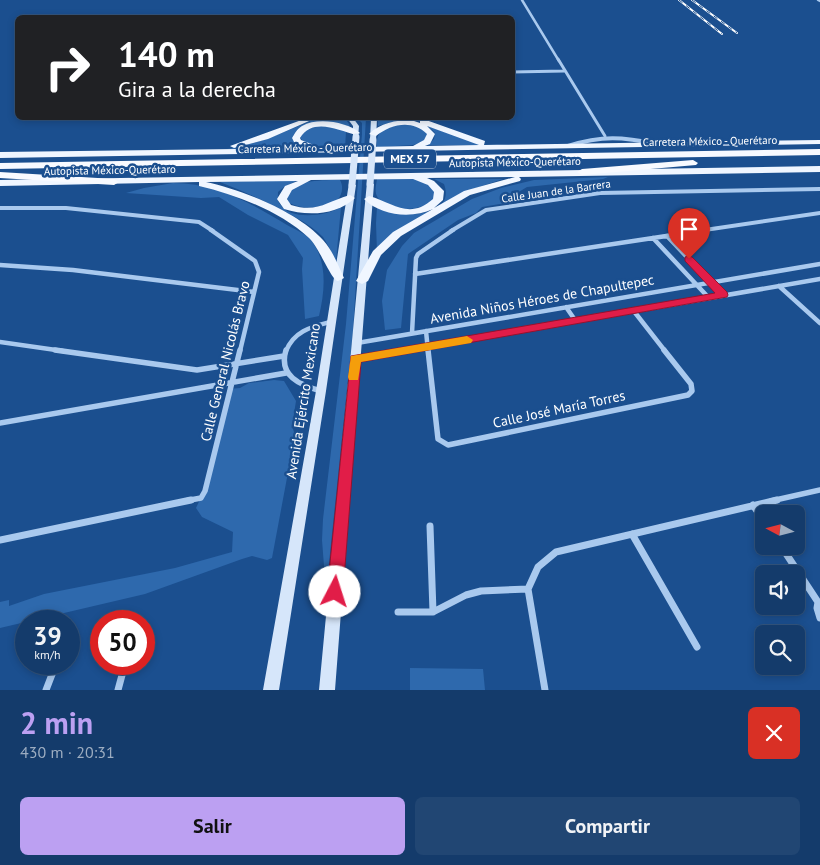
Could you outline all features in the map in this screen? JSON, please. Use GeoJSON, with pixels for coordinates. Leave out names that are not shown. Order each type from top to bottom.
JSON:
{"type":"FeatureCollection","features":[{"type":"Feature","properties":{"kind":"highway","name":"Carretera México - Querétaro"},"geometry":{"type":"LineString","coordinates":[[0,165],[820,152]]}},
{"type":"Feature","properties":{"kind":"highway"},"geometry":{"type":"LineString","coordinates":[[0,165],[113,154]]}},
{"type":"Feature","properties":{"kind":"highway","name":"Carretera México - Querétaro"},"geometry":{"type":"LineString","coordinates":[[0,174],[820,158]]}},
{"type":"Feature","properties":{"kind":"highway"},"geometry":{"type":"LineString","coordinates":[[582,172],[739,160]]}},
{"type":"Feature","properties":{"kind":"highway"},"geometry":{"type":"LineString","coordinates":[[0,174],[114,182]]}},
{"type":"Feature","properties":{"kind":"main road"},"geometry":{"type":"LineString","coordinates":[[194,152],[248,143],[307,120]]}},
{"type":"Feature","properties":{"kind":"main road","name":"Avenida Ejército Mexicano"},"geometry":{"type":"LineString","coordinates":[[272,690],[321,391],[352,185],[356,126],[352,120]]}},
{"type":"Feature","properties":{"kind":"main road"},"geometry":{"type":"LineString","coordinates":[[327,690],[369,199],[374,120]]}},
{"type":"Feature","properties":{"kind":"main road"},"geometry":{"type":"LineString","coordinates":[[415,120],[471,140],[504,146]]}},
{"type":"Feature","properties":{"kind":"main road"},"geometry":{"type":"LineString","coordinates":[[373,137],[381,127],[401,123],[423,127],[431,134],[427,142],[417,146],[393,148]]}},
{"type":"Feature","properties":{"kind":"main road"},"geometry":{"type":"LineString","coordinates":[[324,149],[304,145],[298,142],[296,138],[307,127],[324,124],[337,125],[356,135]]}},
{"type":"Feature","properties":{"kind":"main road","name":"Autopista México-Querétaro"},"geometry":{"type":"LineString","coordinates":[[0,155],[820,142]]}},
{"type":"Feature","properties":{"kind":"main road","name":"Autopista México-Querétaro"},"geometry":{"type":"LineString","coordinates":[[0,183],[820,169]]}},
{"type":"Feature","properties":{"kind":"main road"},"geometry":{"type":"LineString","coordinates":[[362,281],[377,253],[397,234],[467,193],[503,182],[548,173]]}},
{"type":"Feature","properties":{"kind":"main road"},"geometry":{"type":"LineString","coordinates":[[369,199],[394,211],[403,212],[427,208],[438,200],[439,191],[431,183],[408,175]]}},
{"type":"Feature","properties":{"kind":"main road"},"geometry":{"type":"LineString","coordinates":[[323,176],[300,181],[288,188],[282,199],[287,207],[298,211],[313,212],[328,209],[350,198]]}},
{"type":"Feature","properties":{"kind":"main road"},"geometry":{"type":"LineString","coordinates":[[160,180],[208,184],[229,190],[298,225],[321,244],[338,278]]}},
{"type":"Feature","properties":{"kind":"street"},"geometry":{"type":"LineString","coordinates":[[522,0],[605,136]]}},
{"type":"Feature","properties":{"kind":"street"},"geometry":{"type":"LineString","coordinates":[[515,72],[564,71]]}},
{"type":"Feature","properties":{"kind":"street"},"geometry":{"type":"LineString","coordinates":[[566,147],[592,137],[605,136],[665,145]]}},
{"type":"Feature","properties":{"kind":"street","name":"Calle Juan de la Barrera"},"geometry":{"type":"LineString","coordinates":[[412,333],[416,258],[422,250],[486,210],[600,193],[820,189]]}},
{"type":"Feature","properties":{"kind":"street","name":"Calle General Nicolás Bravo"},"geometry":{"type":"LineString","coordinates":[[0,208],[66,208],[199,222],[255,261],[260,272],[205,491],[201,498],[0,540]]}},
{"type":"Feature","properties":{"kind":"street"},"geometry":{"type":"LineString","coordinates":[[415,274],[820,212]]}},
{"type":"Feature","properties":{"kind":"street"},"geometry":{"type":"LineString","coordinates":[[667,236],[723,295]]}},
{"type":"Feature","properties":{"kind":"street"},"geometry":{"type":"LineString","coordinates":[[653,238],[708,298]]}},
{"type":"Feature","properties":{"kind":"street","name":"Avenida Niños Héroes de Chapultepec"},"geometry":{"type":"LineString","coordinates":[[357,343],[711,281],[820,264]]}},
{"type":"Feature","properties":{"kind":"street"},"geometry":{"type":"LineString","coordinates":[[0,265],[73,270],[254,292]]}},
{"type":"Feature","properties":{"kind":"street","name":"Avenida Niños Héroes de Chapultepec"},"geometry":{"type":"LineString","coordinates":[[355,359],[820,279]]}},
{"type":"Feature","properties":{"kind":"street"},"geometry":{"type":"LineString","coordinates":[[779,286],[820,323]]}},
{"type":"Feature","properties":{"kind":"street"},"geometry":{"type":"LineString","coordinates":[[566,307],[575,320]]}},
{"type":"Feature","properties":{"kind":"street","name":"Calle José María Torres"},"geometry":{"type":"LineString","coordinates":[[426,331],[438,439],[448,445],[688,396],[692,391],[691,384],[633,310]]}},
{"type":"Feature","properties":{"kind":"street"},"geometry":{"type":"LineString","coordinates":[[321,391],[297,383],[286,373],[283,362],[284,356],[294,337],[316,325],[330,322]]}},
{"type":"Feature","properties":{"kind":"street"},"geometry":{"type":"LineString","coordinates":[[0,342],[197,370],[284,356]]}},
{"type":"Feature","properties":{"kind":"street"},"geometry":{"type":"LineString","coordinates":[[0,424],[286,373]]}},
{"type":"Feature","properties":{"kind":"street"},"geometry":{"type":"LineString","coordinates":[[545,690],[528,589],[533,574],[543,560],[556,552],[820,490]]}},
{"type":"Feature","properties":{"kind":"street"},"geometry":{"type":"LineString","coordinates":[[430,526],[433,612]]}},
{"type":"Feature","properties":{"kind":"street"},"geometry":{"type":"LineString","coordinates":[[632,534],[697,647]]}},
{"type":"Feature","properties":{"kind":"street"},"geometry":{"type":"LineString","coordinates":[[787,555],[819,602],[816,608],[820,618]]}},
{"type":"Feature","properties":{"kind":"street"},"geometry":{"type":"LineString","coordinates":[[398,612],[433,612],[481,591],[528,589]]}},
{"type":"Feature","properties":{"kind":"street"},"geometry":{"type":"LineString","coordinates":[[46,690],[52,675]]}},
{"type":"Feature","properties":{"kind":"street"},"geometry":{"type":"LineString","coordinates":[[118,690],[122,675]]}},
{"type":"Feature","properties":{"kind":"shaded area"},"geometry":{"type":"Polygon","coordinates":[[[313,120],[345,120],[350,127],[340,124],[327,124],[300,128],[292,139],[297,145],[306,148],[227,149],[285,132],[313,120]]]}},
{"type":"Feature","properties":{"kind":"shaded area"},"geometry":{"type":"Polygon","coordinates":[[[359,120],[366,120],[353,331],[326,592],[322,540],[323,519],[346,324],[362,123],[359,120]]]}},
{"type":"Feature","properties":{"kind":"shaded area"},"geometry":{"type":"Polygon","coordinates":[[[378,120],[410,120],[483,145],[428,145],[434,139],[435,133],[424,126],[408,123],[391,123],[378,126],[378,120]]]}},
{"type":"Feature","properties":{"kind":"shaded area"},"geometry":{"type":"Polygon","coordinates":[[[397,124],[415,125],[428,133],[423,142],[413,145],[377,147],[381,131],[397,124]]]}},
{"type":"Feature","properties":{"kind":"shaded area"},"geometry":{"type":"Polygon","coordinates":[[[319,126],[338,127],[346,132],[345,147],[316,146],[301,139],[300,136],[308,129],[319,126]]]}},
{"type":"Feature","properties":{"kind":"shaded area"},"geometry":{"type":"Polygon","coordinates":[[[608,177],[527,187],[517,193],[523,200],[482,207],[476,213],[458,220],[408,254],[401,328],[385,330],[382,301],[387,270],[402,246],[414,233],[472,199],[501,188],[534,180],[608,177]]]}},
{"type":"Feature","properties":{"kind":"shaded area"},"geometry":{"type":"Polygon","coordinates":[[[409,178],[426,183],[432,188],[436,196],[431,202],[424,206],[407,209],[390,206],[378,198],[376,191],[377,179],[409,178]]]}},
{"type":"Feature","properties":{"kind":"shaded area"},"geometry":{"type":"Polygon","coordinates":[[[434,179],[503,179],[464,192],[434,210],[442,204],[446,196],[444,184],[434,179]]]}},
{"type":"Feature","properties":{"kind":"shaded area"},"geometry":{"type":"Polygon","coordinates":[[[298,180],[278,192],[278,202],[285,209],[300,215],[309,215],[327,213],[341,207],[336,261],[323,237],[315,230],[290,214],[220,182],[298,180]]]}},
{"type":"Feature","properties":{"kind":"shaded area"},"geometry":{"type":"Polygon","coordinates":[[[340,180],[342,191],[337,201],[313,207],[302,207],[289,203],[288,195],[290,189],[297,185],[306,182],[340,180]]]}},
{"type":"Feature","properties":{"kind":"shaded area"},"geometry":{"type":"Polygon","coordinates":[[[173,183],[204,186],[233,196],[260,209],[310,239],[320,256],[322,266],[324,286],[319,316],[305,319],[303,258],[288,235],[248,215],[219,197],[201,198],[126,193],[173,183]]]}},
{"type":"Feature","properties":{"kind":"shaded area"},"geometry":{"type":"Polygon","coordinates":[[[377,207],[386,211],[410,214],[433,210],[416,220],[377,253],[377,207]]]}},
{"type":"Feature","properties":{"kind":"shaded area"},"geometry":{"type":"Polygon","coordinates":[[[274,380],[284,381],[296,401],[292,426],[295,435],[272,558],[267,560],[252,556],[145,594],[77,610],[15,610],[15,624],[0,628],[0,602],[9,600],[9,606],[44,594],[175,568],[232,552],[233,532],[202,517],[196,508],[204,491],[229,389],[240,388],[249,383],[274,380]]]}},
{"type":"Feature","properties":{"kind":"shaded area"},"geometry":{"type":"Polygon","coordinates":[[[410,668],[483,669],[485,690],[410,690],[410,668]]]}},
{"type":"Feature","properties":{"kind":"railway"},"geometry":{"type":"LineString","coordinates":[[679,0],[722,34]]}},
{"type":"Feature","properties":{"kind":"railway"},"geometry":{"type":"LineString","coordinates":[[692,0],[737,33]]}},
{"type":"Feature","properties":{"kind":"slow traffic"},"geometry":{"type":"LineString","coordinates":[[354,377],[355,359],[467,340]]}},
{"type":"Feature","properties":{"kind":"route"},"geometry":{"type":"LineString","coordinates":[[335,592],[355,359],[723,295],[689,259]]}}]}
